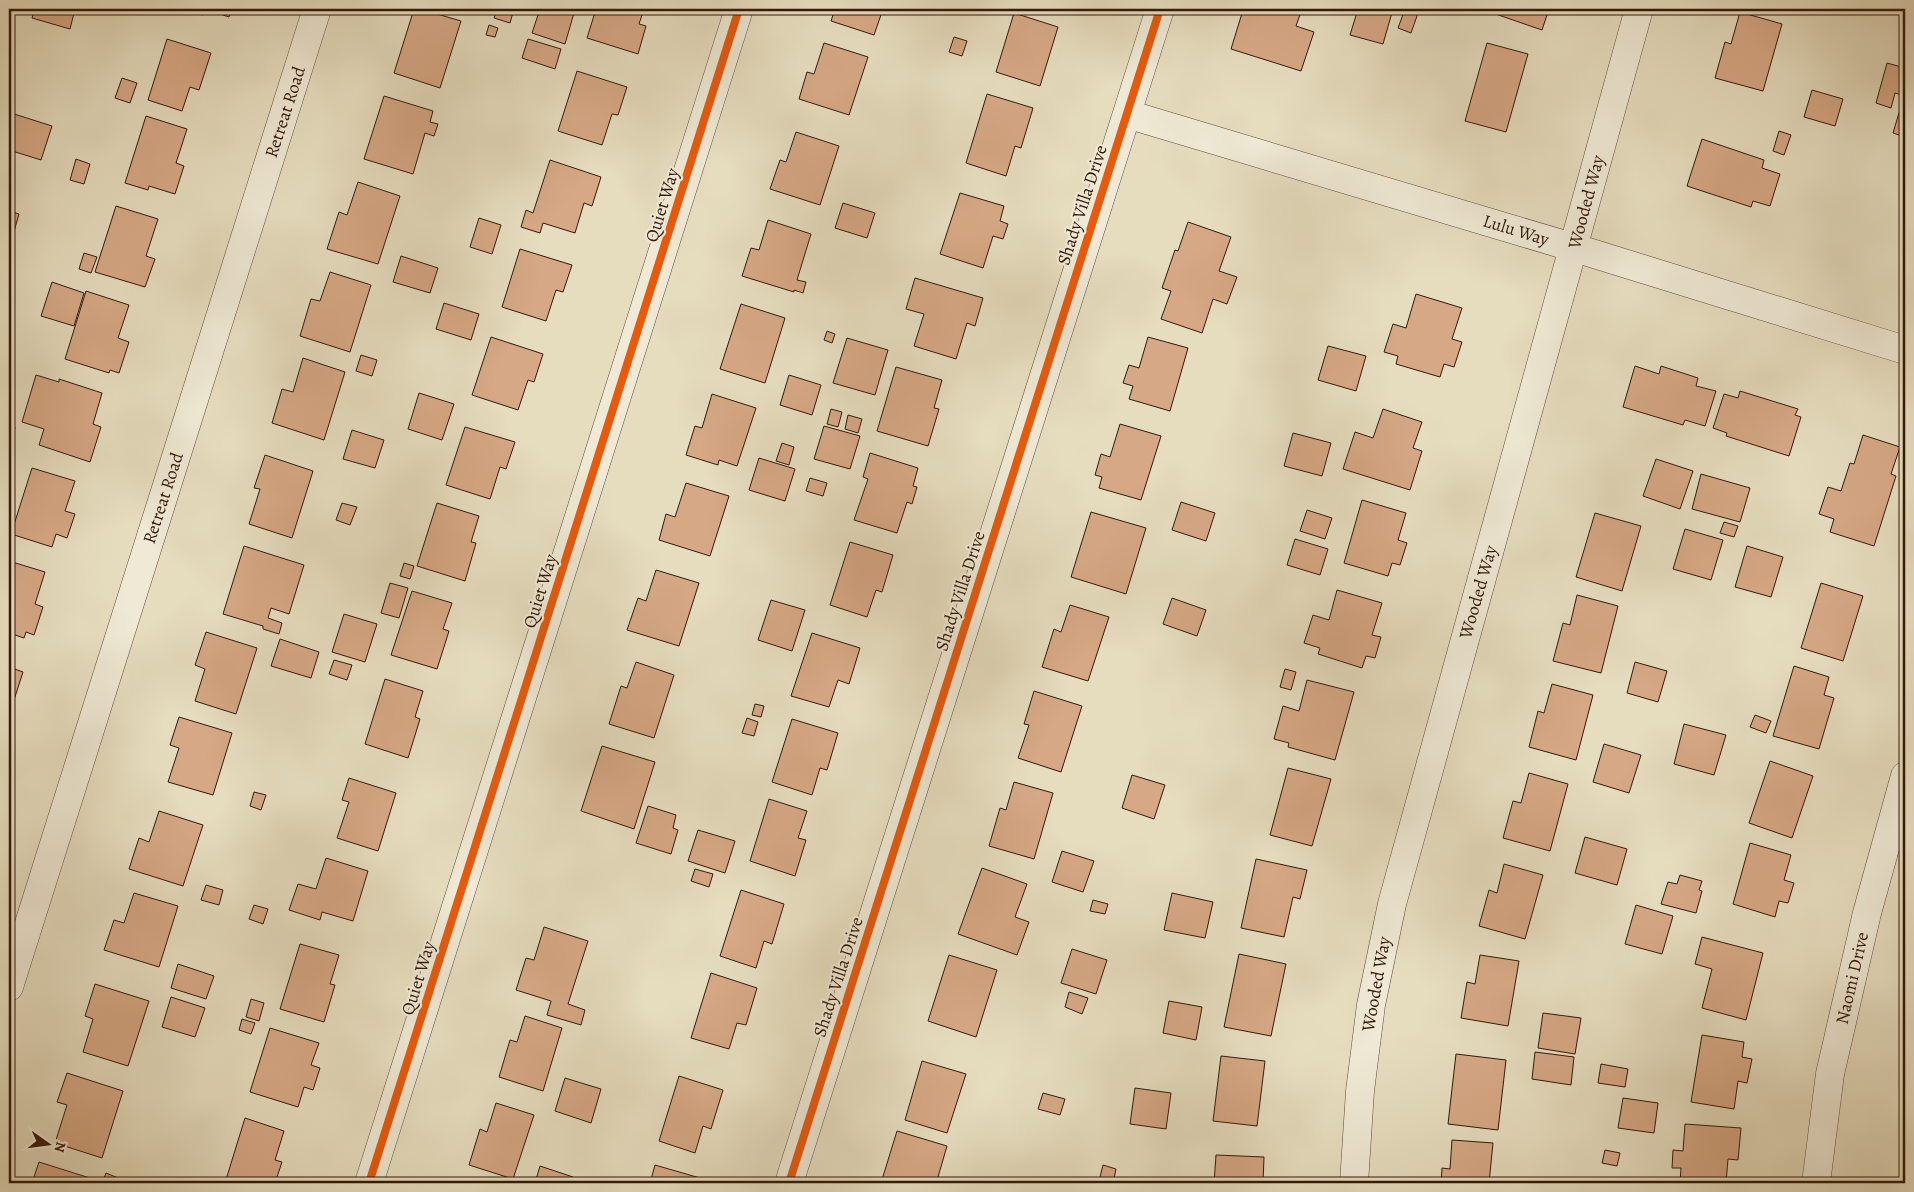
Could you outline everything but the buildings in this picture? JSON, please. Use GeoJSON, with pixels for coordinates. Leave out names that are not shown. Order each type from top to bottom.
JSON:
{"type":"FeatureCollection","features":[{"type":"Feature","properties":{"kind":"street","name":"Retreat Road"},"geometry":{"type":"LineString","coordinates":[[9,987],[317,9]]}},
{"type":"Feature","properties":{"kind":"street","name":"Quiet Way"},"geometry":{"type":"LineString","coordinates":[[369,1183],[739,9]]}},
{"type":"Feature","properties":{"kind":"street","name":"Shady Villa Drive"},"geometry":{"type":"LineString","coordinates":[[789,1183],[1160,9]]}},
{"type":"Feature","properties":{"kind":"street","name":"Wooded Way"},"geometry":{"type":"LineString","coordinates":[[1354,1183],[1360,1090],[1371,1005],[1392,904],[1640,9]]}},
{"type":"Feature","properties":{"kind":"street","name":"Lulu Way"},"geometry":{"type":"LineString","coordinates":[[1127,114],[1574,248],[1905,350]]}},
{"type":"Feature","properties":{"kind":"street","name":"Naomi Drive"},"geometry":{"type":"LineString","coordinates":[[1816,1183],[1830,1074],[1867,913],[1905,776]]}},
{"type":"Feature","properties":{"kind":"cycle path"},"geometry":{"type":"LineString","coordinates":[[369,1183],[739,9]]}},
{"type":"Feature","properties":{"kind":"cycle path"},"geometry":{"type":"LineString","coordinates":[[789,1183],[1160,9]]}}]}
